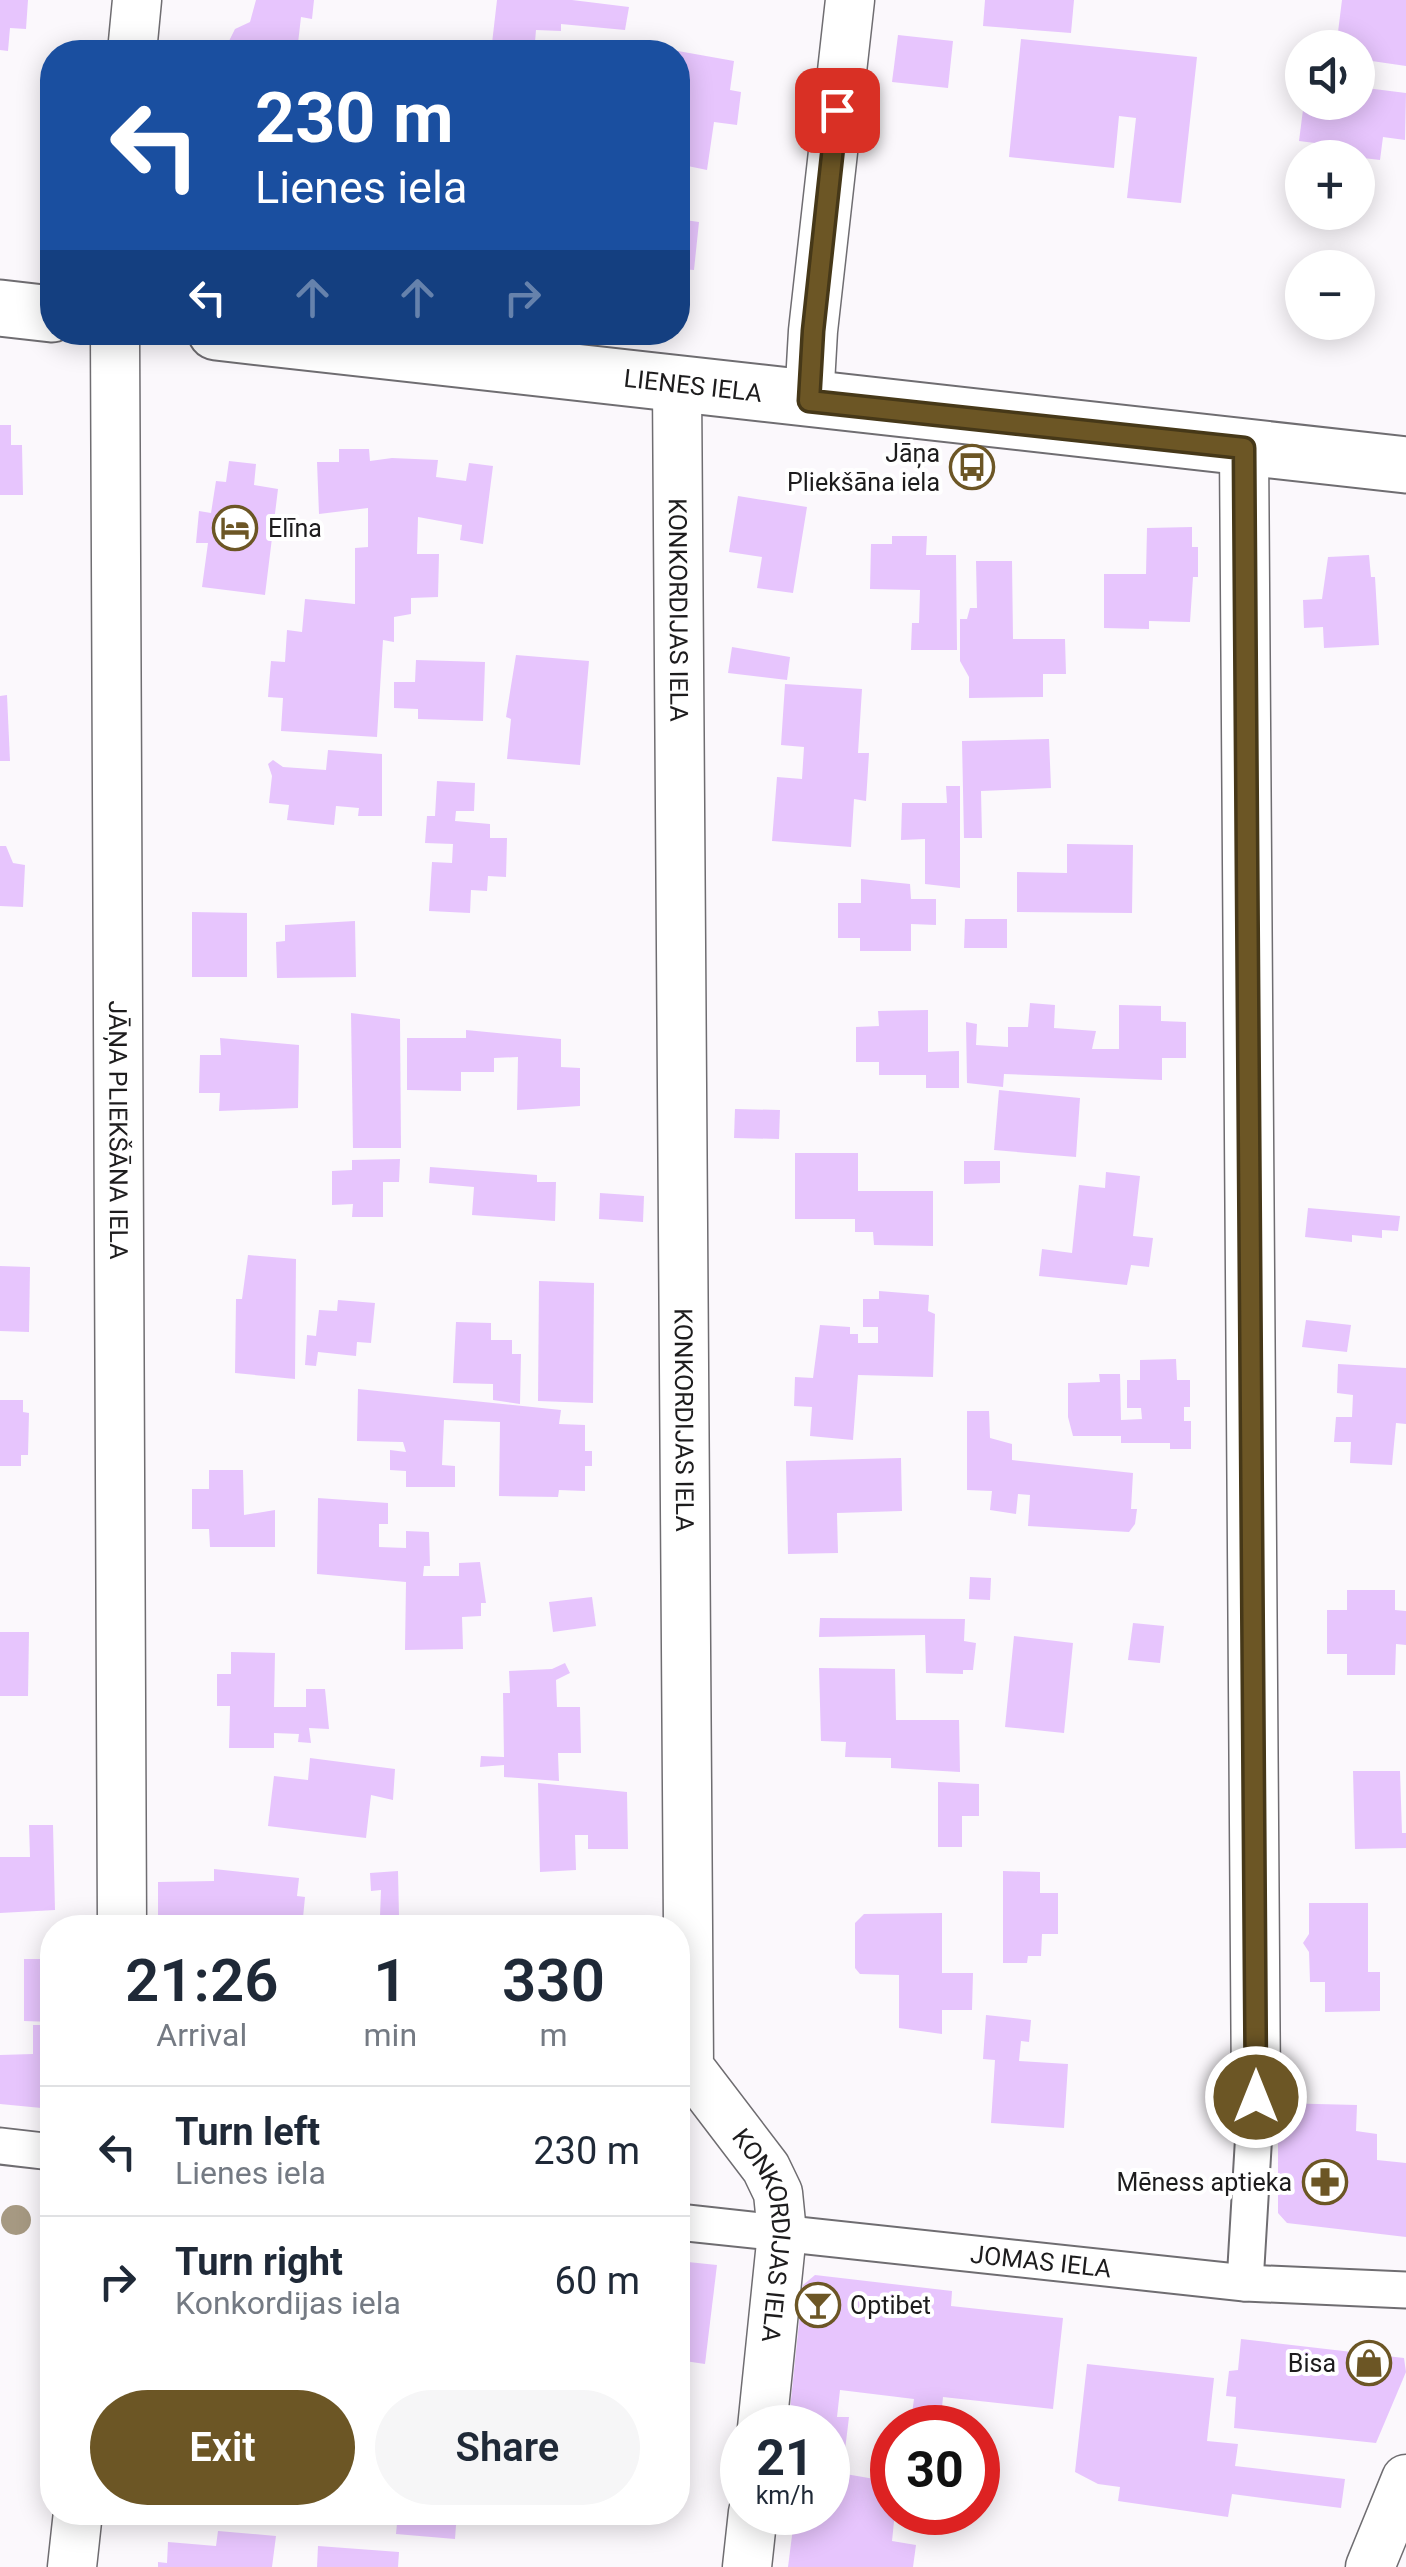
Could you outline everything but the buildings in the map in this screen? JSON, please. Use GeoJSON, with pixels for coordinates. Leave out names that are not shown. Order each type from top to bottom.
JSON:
{"type":"FeatureCollection","features":[{"type":"Feature","properties":{"kind":"main road"},"geometry":{"type":"LineString","coordinates":[[0,308],[40,313]]}},
{"type":"Feature","properties":{"kind":"main road","name":"LIENES IELA"},"geometry":{"type":"LineString","coordinates":[[329,345],[1406,465]]}},
{"type":"Feature","properties":{"kind":"street"},"geometry":{"type":"LineString","coordinates":[[133,40],[137,0]]}},
{"type":"Feature","properties":{"kind":"street"},"geometry":{"type":"LineString","coordinates":[[809,401],[813,331],[850,0]]}},
{"type":"Feature","properties":{"kind":"street","name":"JĀŅA PLIEKŠĀNA IELA"},"geometry":{"type":"LineString","coordinates":[[115,345],[122,1915]]}},
{"type":"Feature","properties":{"kind":"street","name":"KONKORDIJAS IELA"},"geometry":{"type":"LineString","coordinates":[[677,385],[688,1915]]}},
{"type":"Feature","properties":{"kind":"street"},"geometry":{"type":"LineString","coordinates":[[1244,448],[1256,2097],[1245,2284]]}},
{"type":"Feature","properties":{"kind":"street","name":"KONKORDIJAS IELA"},"geometry":{"type":"LineString","coordinates":[[690,2068],[766,2168],[778,2193],[782,2233],[764,2405]]}},
{"type":"Feature","properties":{"kind":"street"},"geometry":{"type":"LineString","coordinates":[[0,2146],[40,2151]]}},
{"type":"Feature","properties":{"kind":"street","name":"JOMAS IELA"},"geometry":{"type":"LineString","coordinates":[[690,2223],[1245,2284],[1406,2290]]}},
{"type":"Feature","properties":{"kind":"street"},"geometry":{"type":"LineString","coordinates":[[1370,2567],[1406,2479]]}},
{"type":"Feature","properties":{"kind":"street"},"geometry":{"type":"LineString","coordinates":[[72,2567],[77,2525]]}},
{"type":"Feature","properties":{"kind":"street"},"geometry":{"type":"LineString","coordinates":[[747,2567],[750,2535]]}},
{"type":"Feature","properties":{"kind":"place","name":"Jāņa Pliekšāna iela"},"geometry":{"type":"Point","coordinates":[972,467]}},
{"type":"Feature","properties":{"kind":"place","name":"Elīna"},"geometry":{"type":"Point","coordinates":[235,528]}},
{"type":"Feature","properties":{"kind":"place","name":"Mēness aptieka"},"geometry":{"type":"Point","coordinates":[1325,2182]}},
{"type":"Feature","properties":{"kind":"place","name":"Optibet"},"geometry":{"type":"Point","coordinates":[818,2305]}},
{"type":"Feature","properties":{"kind":"place","name":"Bisa"},"geometry":{"type":"Point","coordinates":[1369,2363]}},
{"type":"Feature","properties":{"kind":"route"},"geometry":{"type":"LineString","coordinates":[[837,110],[809,401],[1244,448],[1256,2097]]}}]}
